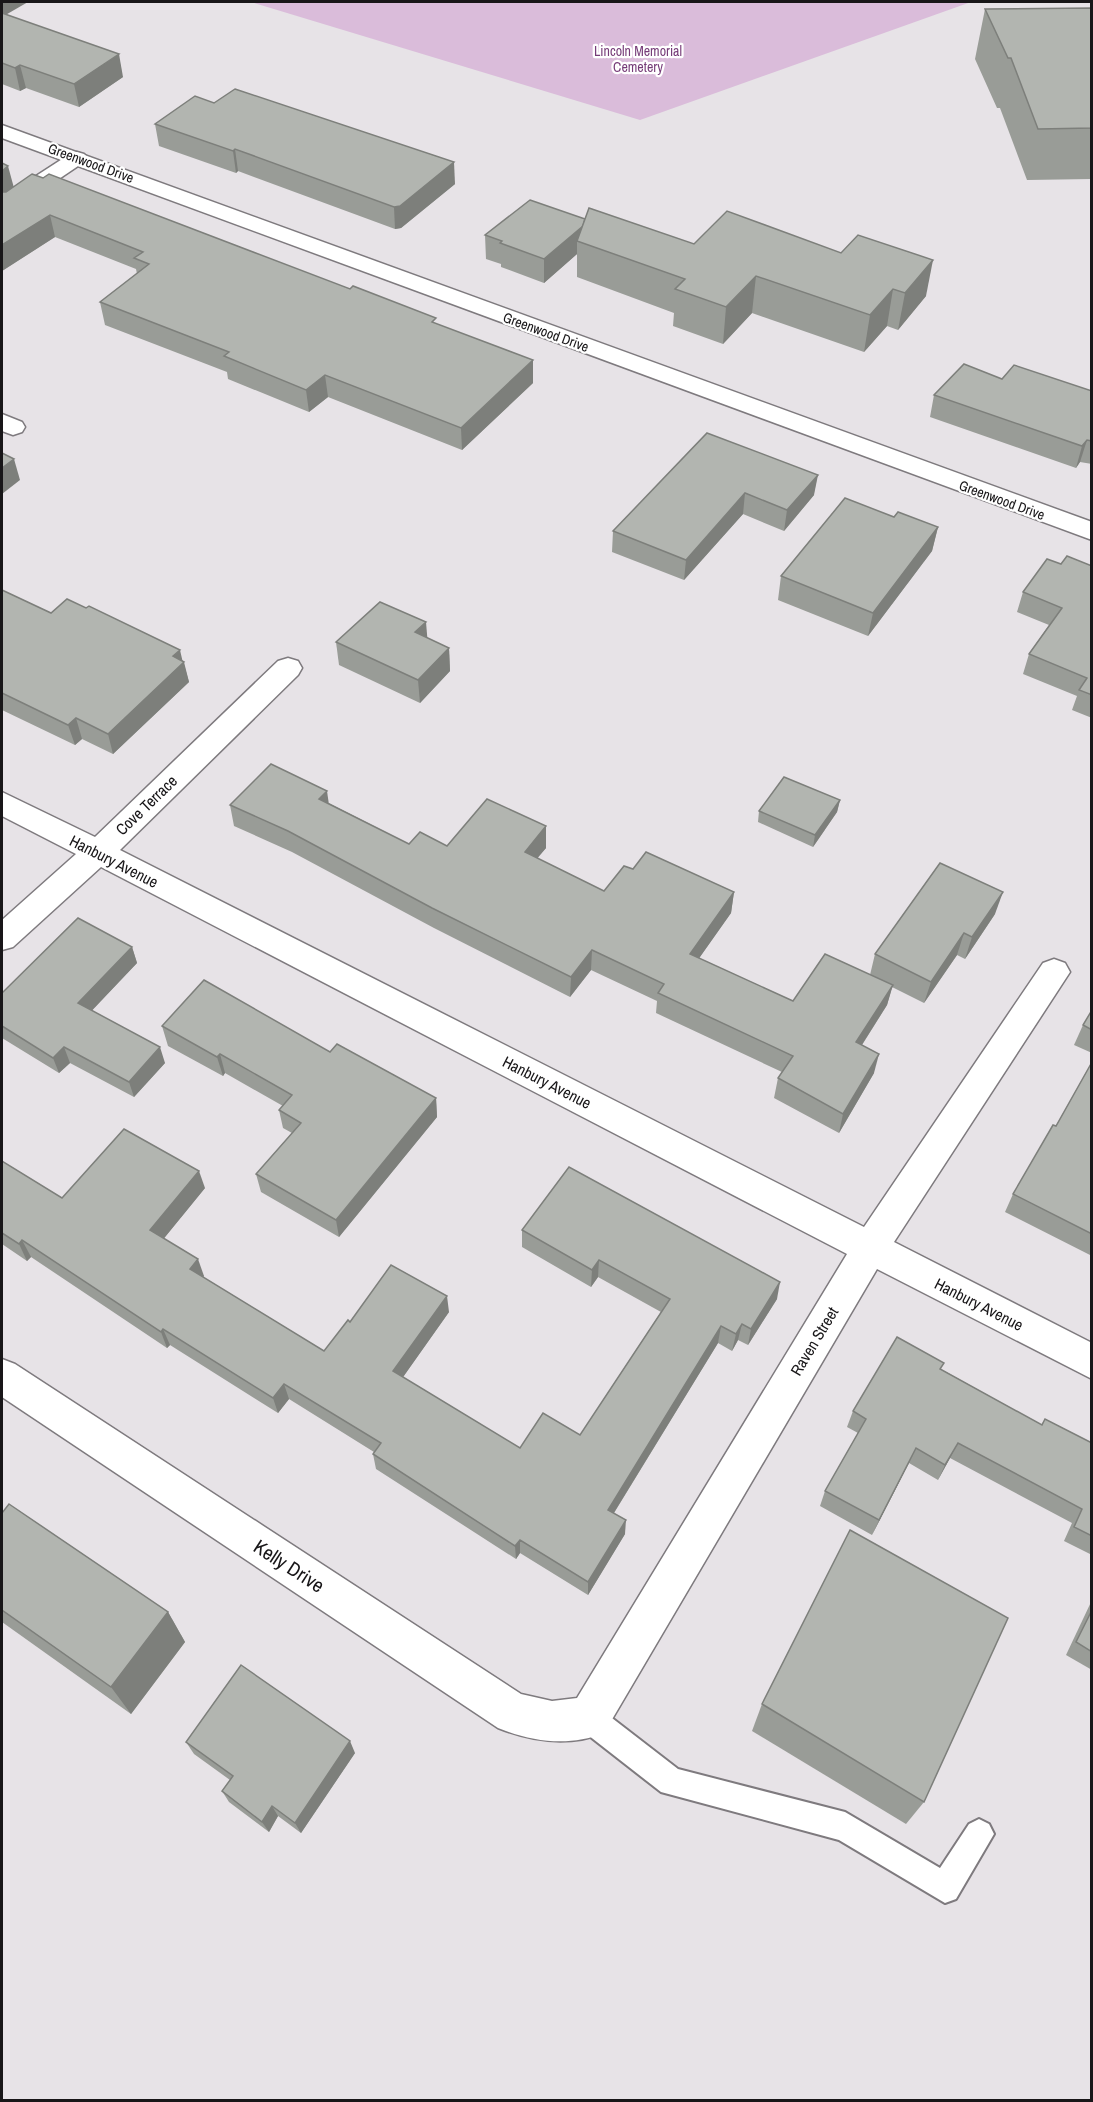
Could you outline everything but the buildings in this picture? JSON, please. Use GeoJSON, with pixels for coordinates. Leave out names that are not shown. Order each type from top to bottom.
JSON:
{"type":"FeatureCollection","features":[{"type":"Feature","properties":{"kind":"street","name":"Greenwood Drive"},"geometry":{"type":"LineString","coordinates":[[2,130],[1092,532]]}},
{"type":"Feature","properties":{"kind":"street"},"geometry":{"type":"LineString","coordinates":[[2,207],[77,158]]}},
{"type":"Feature","properties":{"kind":"street","name":"Cove Terrace"},"geometry":{"type":"LineString","coordinates":[[2,938],[97,853],[288,668]]}},
{"type":"Feature","properties":{"kind":"street","name":"Hanbury Avenue"},"geometry":{"type":"LineString","coordinates":[[2,803],[1092,1362]]}},
{"type":"Feature","properties":{"kind":"street","name":"Raven Street"},"geometry":{"type":"LineString","coordinates":[[589,1718],[870,1248],[1054,972]]}},
{"type":"Feature","properties":{"kind":"street","name":"Kelly Drive"},"geometry":{"type":"LineString","coordinates":[[2,1376],[513,1713],[552,1722],[589,1718]]}},
{"type":"Feature","properties":{"kind":"lane"},"geometry":{"type":"LineString","coordinates":[[589,1718],[671,1782],[845,1827],[945,1888],[979,1834]]}},
{"type":"Feature","properties":{"kind":"green space","name":"Lincoln Memorial Cemetery"},"geometry":{"type":"Polygon","coordinates":[[[251,2],[971,2],[640,120],[251,2]]]}}]}
